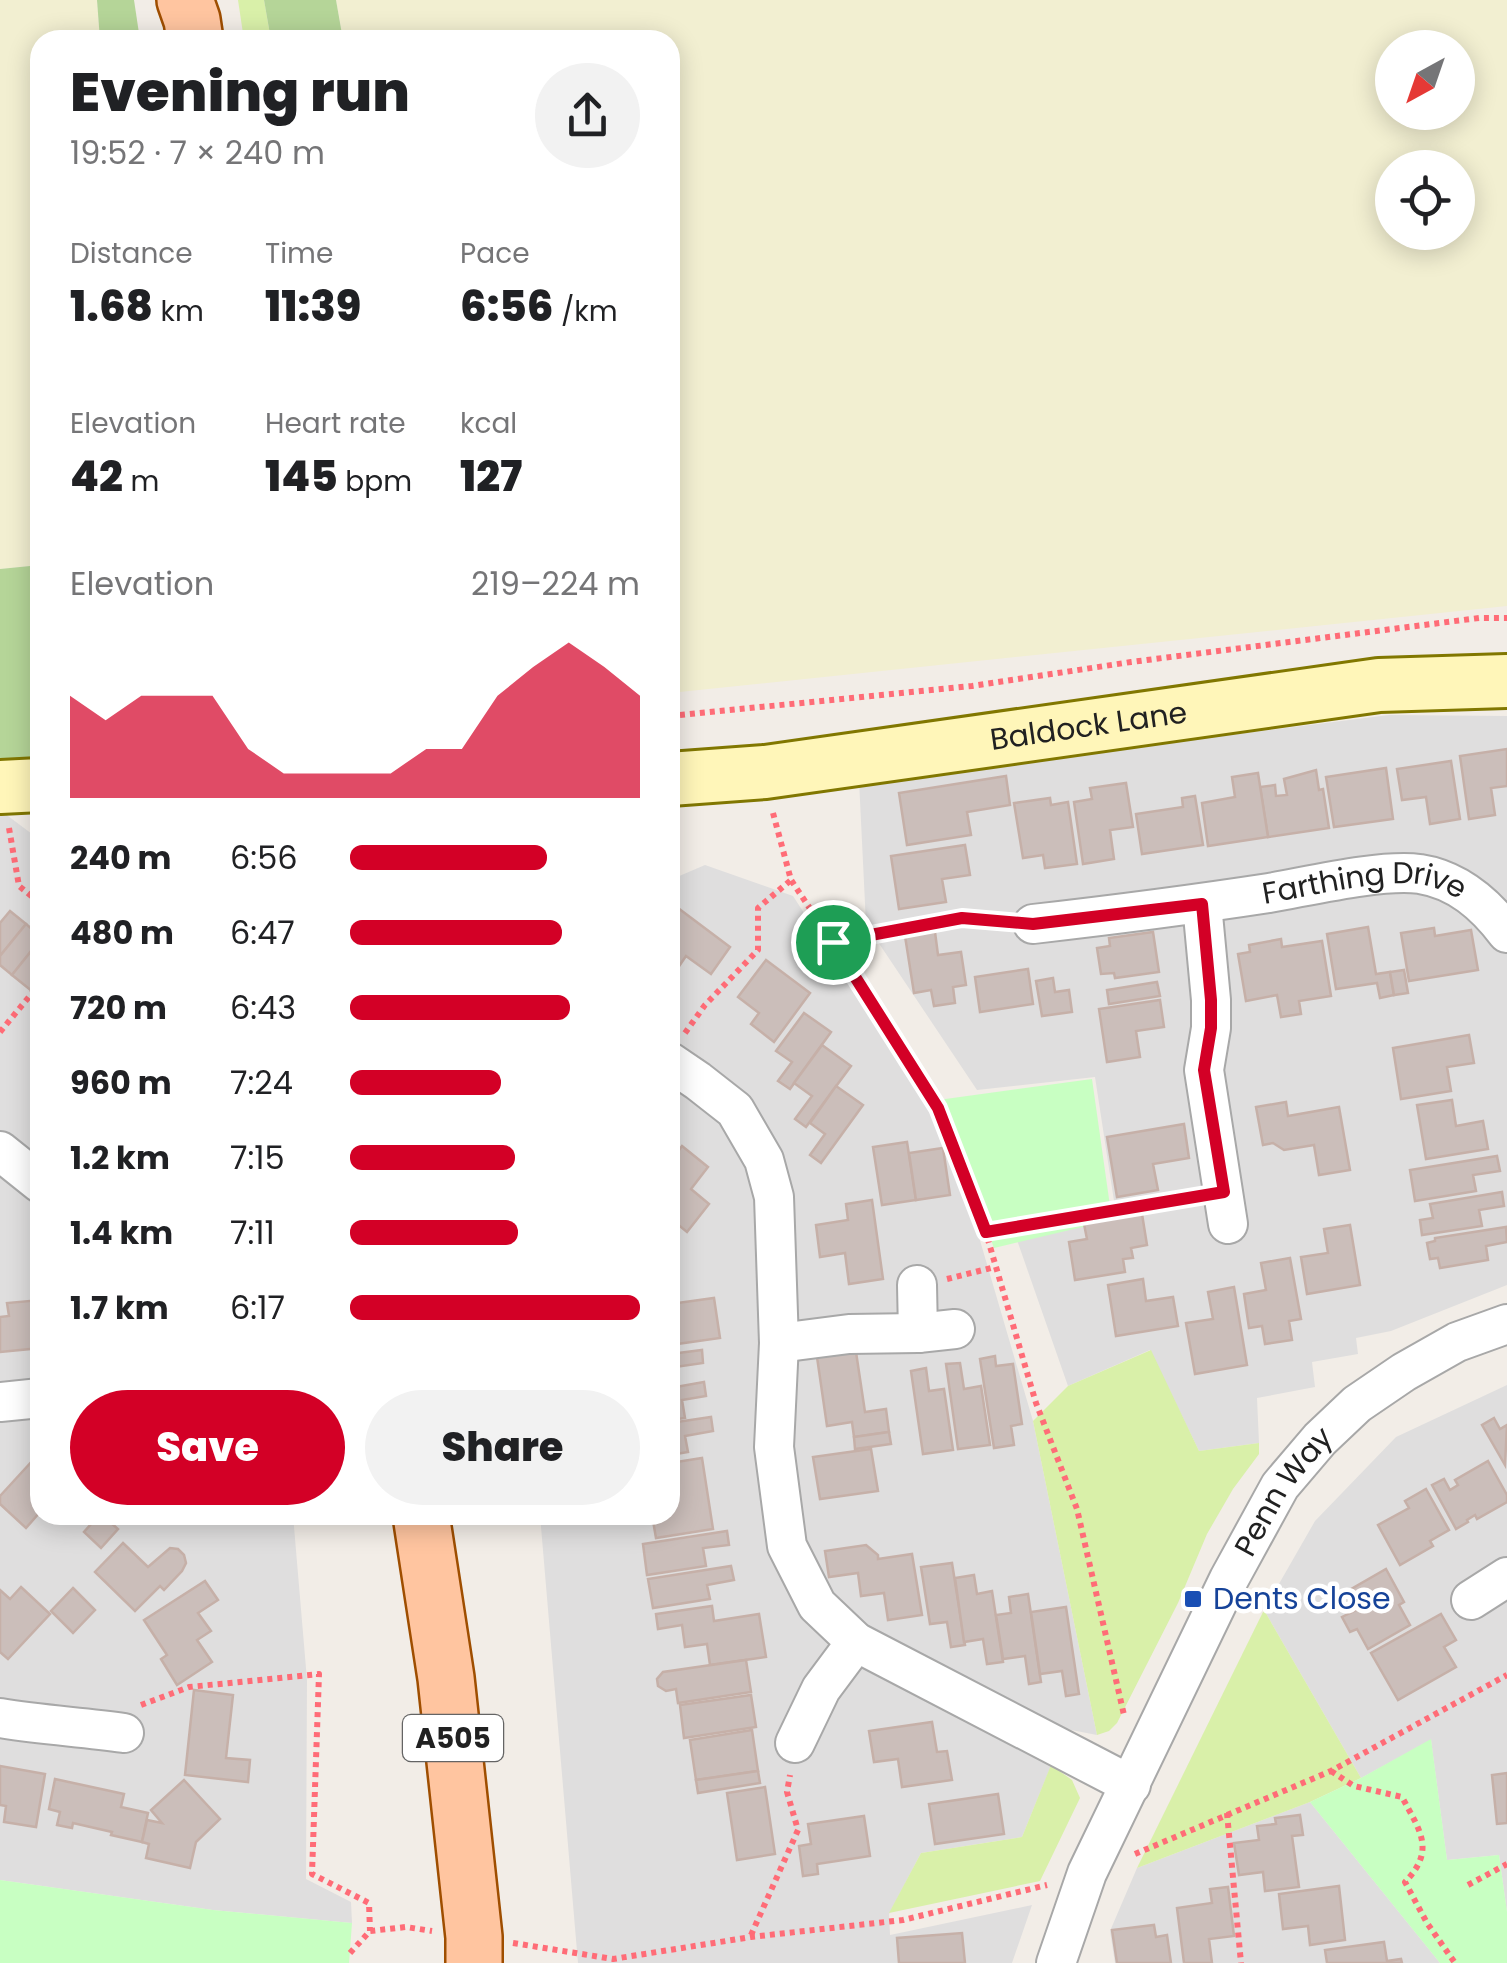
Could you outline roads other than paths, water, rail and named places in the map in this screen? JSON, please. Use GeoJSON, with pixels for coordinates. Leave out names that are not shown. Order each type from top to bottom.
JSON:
{"type":"FeatureCollection","features":[{"type":"Feature","properties":{"kind":"main road","name":"A505"},"geometry":{"type":"LineString","coordinates":[[423,1525],[446,1678],[474,1950]]}},
{"type":"Feature","properties":{"kind":"street","name":"Baldock Lane"},"geometry":{"type":"LineString","coordinates":[[680,778],[765,772],[1378,685],[1507,681]]}},
{"type":"Feature","properties":{"kind":"street","name":"Farthing Drive"},"geometry":{"type":"LineString","coordinates":[[1033,924],[1202,904],[1354,879],[1419,874],[1457,886],[1489,909],[1507,932]]}},
{"type":"Feature","properties":{"kind":"street"},"geometry":{"type":"LineString","coordinates":[[1202,904],[1211,1000],[1204,1070],[1226,1208]]}},
{"type":"Feature","properties":{"kind":"street"},"geometry":{"type":"LineString","coordinates":[[680,1058],[735,1110],[764,1160],[774,1196],[780,1343],[774,1448],[788,1546],[817,1605],[856,1642],[1134,1779]]}},
{"type":"Feature","properties":{"kind":"street"},"geometry":{"type":"LineString","coordinates":[[0,1151],[30,1175]]}},
{"type":"Feature","properties":{"kind":"street"},"geometry":{"type":"LineString","coordinates":[[780,1343],[849,1334],[936,1331],[917,1285]]}},
{"type":"Feature","properties":{"kind":"street","name":"Penn Way"},"geometry":{"type":"LineString","coordinates":[[1056,1963],[1087,1873],[1280,1486],[1320,1438],[1357,1404],[1458,1342],[1507,1324]]}},
{"type":"Feature","properties":{"kind":"street"},"geometry":{"type":"LineString","coordinates":[[0,1402],[30,1399]]}},
{"type":"Feature","properties":{"kind":"street"},"geometry":{"type":"LineString","coordinates":[[1471,1600],[1507,1577]]}},
{"type":"Feature","properties":{"kind":"street"},"geometry":{"type":"LineString","coordinates":[[794,1743],[821,1689],[856,1642]]}},
{"type":"Feature","properties":{"kind":"street"},"geometry":{"type":"LineString","coordinates":[[0,1718],[124,1733]]}},
{"type":"Feature","properties":{"kind":"place","name":"Dents Close"},"geometry":{"type":"Point","coordinates":[1193,1599]}}]}
